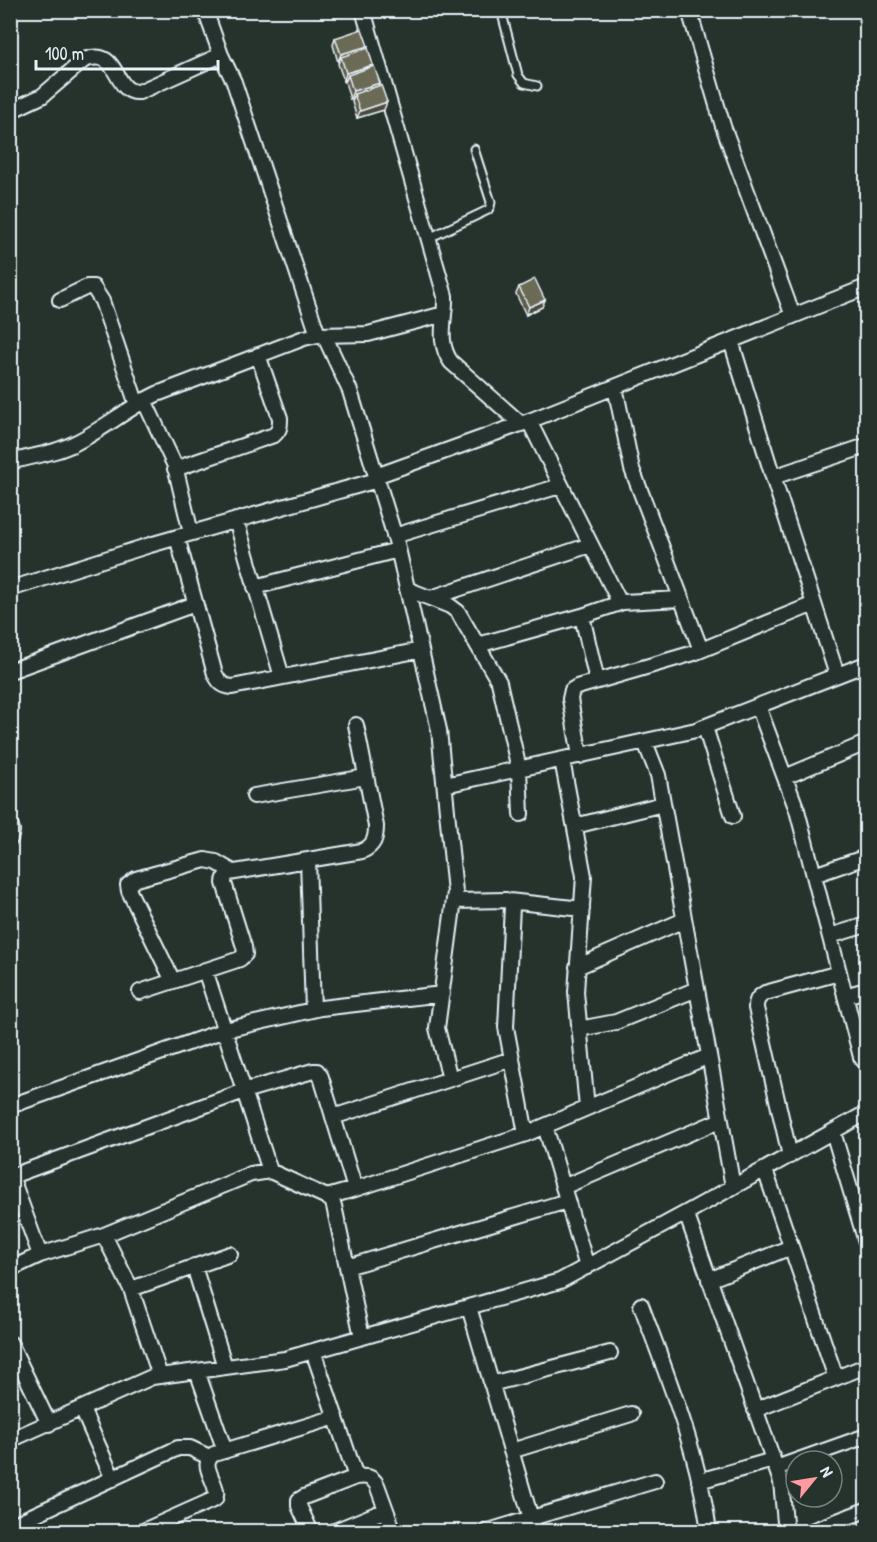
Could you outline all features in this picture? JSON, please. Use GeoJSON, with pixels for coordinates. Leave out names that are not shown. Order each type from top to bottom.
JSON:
{"type":"FeatureCollection","features":[{"type":"Feature","properties":{"kind":"street"},"geometry":{"type":"LineString","coordinates":[[205,10],[221,55],[234,82],[321,335],[350,391],[398,550],[421,650],[439,730],[455,892],[438,1022],[438,1034],[450,1079]]}},
{"type":"Feature","properties":{"kind":"street"},"geometry":{"type":"LineString","coordinates":[[363,10],[445,296],[442,335],[449,359],[525,422],[620,603]]}},
{"type":"Feature","properties":{"kind":"street"},"geometry":{"type":"LineString","coordinates":[[689,10],[723,126],[793,316]]}},
{"type":"Feature","properties":{"kind":"street"},"geometry":{"type":"LineString","coordinates":[[10,111],[42,96],[84,60],[92,57],[108,60],[124,86],[128,90],[138,92],[221,55]]}},
{"type":"Feature","properties":{"kind":"street"},"geometry":{"type":"LineString","coordinates":[[60,300],[87,288],[93,287],[97,292],[140,402],[176,469],[191,533]]}},
{"type":"Feature","properties":{"kind":"street"},"geometry":{"type":"LineString","coordinates":[[10,590],[177,537],[376,478],[615,387],[867,287]]}},
{"type":"Feature","properties":{"kind":"street"},"geometry":{"type":"LineString","coordinates":[[10,462],[76,443],[140,402],[157,394],[304,338],[321,335],[368,334],[444,314]]}},
{"type":"Feature","properties":{"kind":"street"},"geometry":{"type":"LineString","coordinates":[[731,340],[837,675]]}},
{"type":"Feature","properties":{"kind":"street"},"geometry":{"type":"LineString","coordinates":[[176,469],[273,435],[278,431],[280,418],[258,355]]}},
{"type":"Feature","properties":{"kind":"street"},"geometry":{"type":"LineString","coordinates":[[615,387],[632,469],[701,650]]}},
{"type":"Feature","properties":{"kind":"street"},"geometry":{"type":"LineString","coordinates":[[773,477],[867,446]]}},
{"type":"Feature","properties":{"kind":"street"},"geometry":{"type":"LineString","coordinates":[[394,536],[560,486]]}},
{"type":"Feature","properties":{"kind":"street"},"geometry":{"type":"LineString","coordinates":[[236,520],[282,677]]}},
{"type":"Feature","properties":{"kind":"street"},"geometry":{"type":"LineString","coordinates":[[177,537],[215,674],[225,686],[232,687],[421,650]]}},
{"type":"Feature","properties":{"kind":"street"},"geometry":{"type":"LineString","coordinates":[[431,598],[590,545]]}},
{"type":"Feature","properties":{"kind":"street"},"geometry":{"type":"LineString","coordinates":[[255,587],[398,550]]}},
{"type":"Feature","properties":{"kind":"street"},"geometry":{"type":"LineString","coordinates":[[407,589],[450,606],[458,612],[499,682],[519,769],[521,814]]}},
{"type":"Feature","properties":{"kind":"street"},"geometry":{"type":"LineString","coordinates":[[478,645],[620,603],[680,599]]}},
{"type":"Feature","properties":{"kind":"street"},"geometry":{"type":"LineString","coordinates":[[10,671],[195,604]]}},
{"type":"Feature","properties":{"kind":"street"},"geometry":{"type":"LineString","coordinates":[[580,756],[570,699],[572,690],[701,650],[814,604]]}},
{"type":"Feature","properties":{"kind":"street"},"geometry":{"type":"LineString","coordinates":[[582,616],[597,681]]}},
{"type":"Feature","properties":{"kind":"street"},"geometry":{"type":"LineString","coordinates":[[445,785],[705,727],[867,664]]}},
{"type":"Feature","properties":{"kind":"street"},"geometry":{"type":"LineString","coordinates":[[758,706],[797,810],[861,1057],[867,1064]]}},
{"type":"Feature","properties":{"kind":"street"},"geometry":{"type":"LineString","coordinates":[[140,992],[240,959],[244,954],[244,947],[224,883],[226,875],[362,851],[373,844],[376,837],[376,826],[356,725]]}},
{"type":"Feature","properties":{"kind":"street"},"geometry":{"type":"LineString","coordinates":[[705,727],[733,816]]}},
{"type":"Feature","properties":{"kind":"street"},"geometry":{"type":"LineString","coordinates":[[645,742],[658,776],[733,1187]]}},
{"type":"Feature","properties":{"kind":"street"},"geometry":{"type":"LineString","coordinates":[[784,777],[867,743]]}},
{"type":"Feature","properties":{"kind":"street"},"geometry":{"type":"LineString","coordinates":[[562,760],[584,876],[576,992],[587,1108]]}},
{"type":"Feature","properties":{"kind":"street"},"geometry":{"type":"LineString","coordinates":[[254,796],[366,777]]}},
{"type":"Feature","properties":{"kind":"street"},"geometry":{"type":"LineString","coordinates":[[575,826],[663,804]]}},
{"type":"Feature","properties":{"kind":"street"},"geometry":{"type":"LineString","coordinates":[[10,824],[12,831],[10,839]]}},
{"type":"Feature","properties":{"kind":"street"},"geometry":{"type":"LineString","coordinates":[[814,875],[867,856]]}},
{"type":"Feature","properties":{"kind":"street"},"geometry":{"type":"LineString","coordinates":[[173,981],[128,885],[136,879],[205,860],[216,862],[233,872]]}},
{"type":"Feature","properties":{"kind":"street"},"geometry":{"type":"LineString","coordinates":[[308,860],[313,1010]]}},
{"type":"Feature","properties":{"kind":"street"},"geometry":{"type":"LineString","coordinates":[[454,901],[509,901],[582,909]]}},
{"type":"Feature","properties":{"kind":"street"},"geometry":{"type":"LineString","coordinates":[[509,901],[512,906],[506,1027],[526,1134]]}},
{"type":"Feature","properties":{"kind":"street"},"geometry":{"type":"LineString","coordinates":[[577,967],[684,920]]}},
{"type":"Feature","properties":{"kind":"street"},"geometry":{"type":"LineString","coordinates":[[830,936],[867,926]]}},
{"type":"Feature","properties":{"kind":"street"},"geometry":{"type":"LineString","coordinates":[[206,970],[270,1171]]}},
{"type":"Feature","properties":{"kind":"street"},"geometry":{"type":"LineString","coordinates":[[790,1156],[756,1001],[765,993],[839,973]]}},
{"type":"Feature","properties":{"kind":"street"},"geometry":{"type":"LineString","coordinates":[[579,1029],[616,1022],[697,989]]}},
{"type":"Feature","properties":{"kind":"street"},"geometry":{"type":"LineString","coordinates":[[845,996],[867,990]]}},
{"type":"Feature","properties":{"kind":"street"},"geometry":{"type":"LineString","coordinates":[[10,1106],[225,1030],[313,1010],[442,994]]}},
{"type":"Feature","properties":{"kind":"street"},"geometry":{"type":"LineString","coordinates":[[327,1197],[526,1134],[709,1056]]}},
{"type":"Feature","properties":{"kind":"street"},"geometry":{"type":"LineString","coordinates":[[333,1117],[512,1059]]}},
{"type":"Feature","properties":{"kind":"street"},"geometry":{"type":"LineString","coordinates":[[40,1255],[11,1174],[244,1091],[313,1071],[317,1071],[321,1077],[356,1189]]}},
{"type":"Feature","properties":{"kind":"street"},"geometry":{"type":"LineString","coordinates":[[10,1440],[152,1377],[285,1359],[560,1281],[867,1113]]}},
{"type":"Feature","properties":{"kind":"street"},"geometry":{"type":"LineString","coordinates":[[347,1267],[565,1194],[721,1120]]}},
{"type":"Feature","properties":{"kind":"street"},"geometry":{"type":"LineString","coordinates":[[545,1126],[587,1267]]}},
{"type":"Feature","properties":{"kind":"street"},"geometry":{"type":"LineString","coordinates":[[832,1132],[862,1209],[867,1242]]}},
{"type":"Feature","properties":{"kind":"street"},"geometry":{"type":"LineString","coordinates":[[765,1170],[836,1378]]}},
{"type":"Feature","properties":{"kind":"street"},"geometry":{"type":"LineString","coordinates":[[10,1269],[40,1255],[104,1235],[250,1174],[270,1171],[332,1201],[362,1337]]}},
{"type":"Feature","properties":{"kind":"street"},"geometry":{"type":"LineString","coordinates":[[686,1214],[780,1482],[786,1532]]}},
{"type":"Feature","properties":{"kind":"street"},"geometry":{"type":"LineString","coordinates":[[104,1235],[131,1289],[160,1376]]}},
{"type":"Feature","properties":{"kind":"street"},"geometry":{"type":"LineString","coordinates":[[709,1280],[791,1247]]}},
{"type":"Feature","properties":{"kind":"street"},"geometry":{"type":"LineString","coordinates":[[131,1289],[230,1254]]}},
{"type":"Feature","properties":{"kind":"street"},"geometry":{"type":"LineString","coordinates":[[194,1266],[225,1367]]}},
{"type":"Feature","properties":{"kind":"street"},"geometry":{"type":"LineString","coordinates":[[641,1305],[674,1392],[704,1499],[709,1532]]}},
{"type":"Feature","properties":{"kind":"street"},"geometry":{"type":"LineString","coordinates":[[469,1306],[535,1532]]}},
{"type":"Feature","properties":{"kind":"street"},"geometry":{"type":"LineString","coordinates":[[10,1343],[49,1424]]}},
{"type":"Feature","properties":{"kind":"street"},"geometry":{"type":"LineString","coordinates":[[313,1351],[356,1477]]}},
{"type":"Feature","properties":{"kind":"street"},"geometry":{"type":"LineString","coordinates":[[491,1384],[610,1353]]}},
{"type":"Feature","properties":{"kind":"street"},"geometry":{"type":"LineString","coordinates":[[755,1410],[867,1366]]}},
{"type":"Feature","properties":{"kind":"street"},"geometry":{"type":"LineString","coordinates":[[196,1371],[225,1451]]}},
{"type":"Feature","properties":{"kind":"street"},"geometry":{"type":"LineString","coordinates":[[82,1409],[113,1479]]}},
{"type":"Feature","properties":{"kind":"street"},"geometry":{"type":"LineString","coordinates":[[511,1451],[631,1414]]}},
{"type":"Feature","properties":{"kind":"street"},"geometry":{"type":"LineString","coordinates":[[10,1526],[182,1447],[190,1448],[209,1457],[336,1417]]}},
{"type":"Feature","properties":{"kind":"street"},"geometry":{"type":"LineString","coordinates":[[699,1481],[774,1464],[867,1436]]}},
{"type":"Feature","properties":{"kind":"street"},"geometry":{"type":"LineString","coordinates":[[141,1532],[218,1496],[207,1466],[209,1457]]}},
{"type":"Feature","properties":{"kind":"street"},"geometry":{"type":"LineString","coordinates":[[311,1532],[299,1506],[299,1500],[356,1477],[369,1477],[374,1480],[394,1532]]}},
{"type":"Feature","properties":{"kind":"street"},"geometry":{"type":"LineString","coordinates":[[485,1532],[655,1480]]}},
{"type":"Feature","properties":{"kind":"street"},"geometry":{"type":"LineString","coordinates":[[809,1532],[867,1509]]}},
{"type":"Feature","properties":{"kind":"street"},"geometry":{"type":"LineString","coordinates":[[332,1532],[386,1510]]}},
{"type":"Feature","properties":{"kind":"lane"},"geometry":{"type":"LineString","coordinates":[[501,10],[518,75],[525,83],[537,87]]}},
{"type":"Feature","properties":{"kind":"lane"},"geometry":{"type":"LineString","coordinates":[[428,238],[490,207],[491,202],[474,150]]}},
{"type":"Feature","properties":{"kind":"building"},"geometry":{"type":"Polygon","coordinates":[[[362,29],[368,46],[341,54],[335,38],[362,29]]]}},
{"type":"Feature","properties":{"kind":"building"},"geometry":{"type":"Polygon","coordinates":[[[368,48],[373,65],[346,73],[341,57],[368,48]]]}},
{"type":"Feature","properties":{"kind":"building"},"geometry":{"type":"Polygon","coordinates":[[[374,66],[380,83],[353,91],[348,75],[374,66]]]}},
{"type":"Feature","properties":{"kind":"building"},"geometry":{"type":"Polygon","coordinates":[[[381,85],[387,102],[360,111],[354,94],[381,85]]]}},
{"type":"Feature","properties":{"kind":"building"},"geometry":{"type":"Polygon","coordinates":[[[535,279],[545,300],[529,307],[519,287],[535,279]]]}}]}
